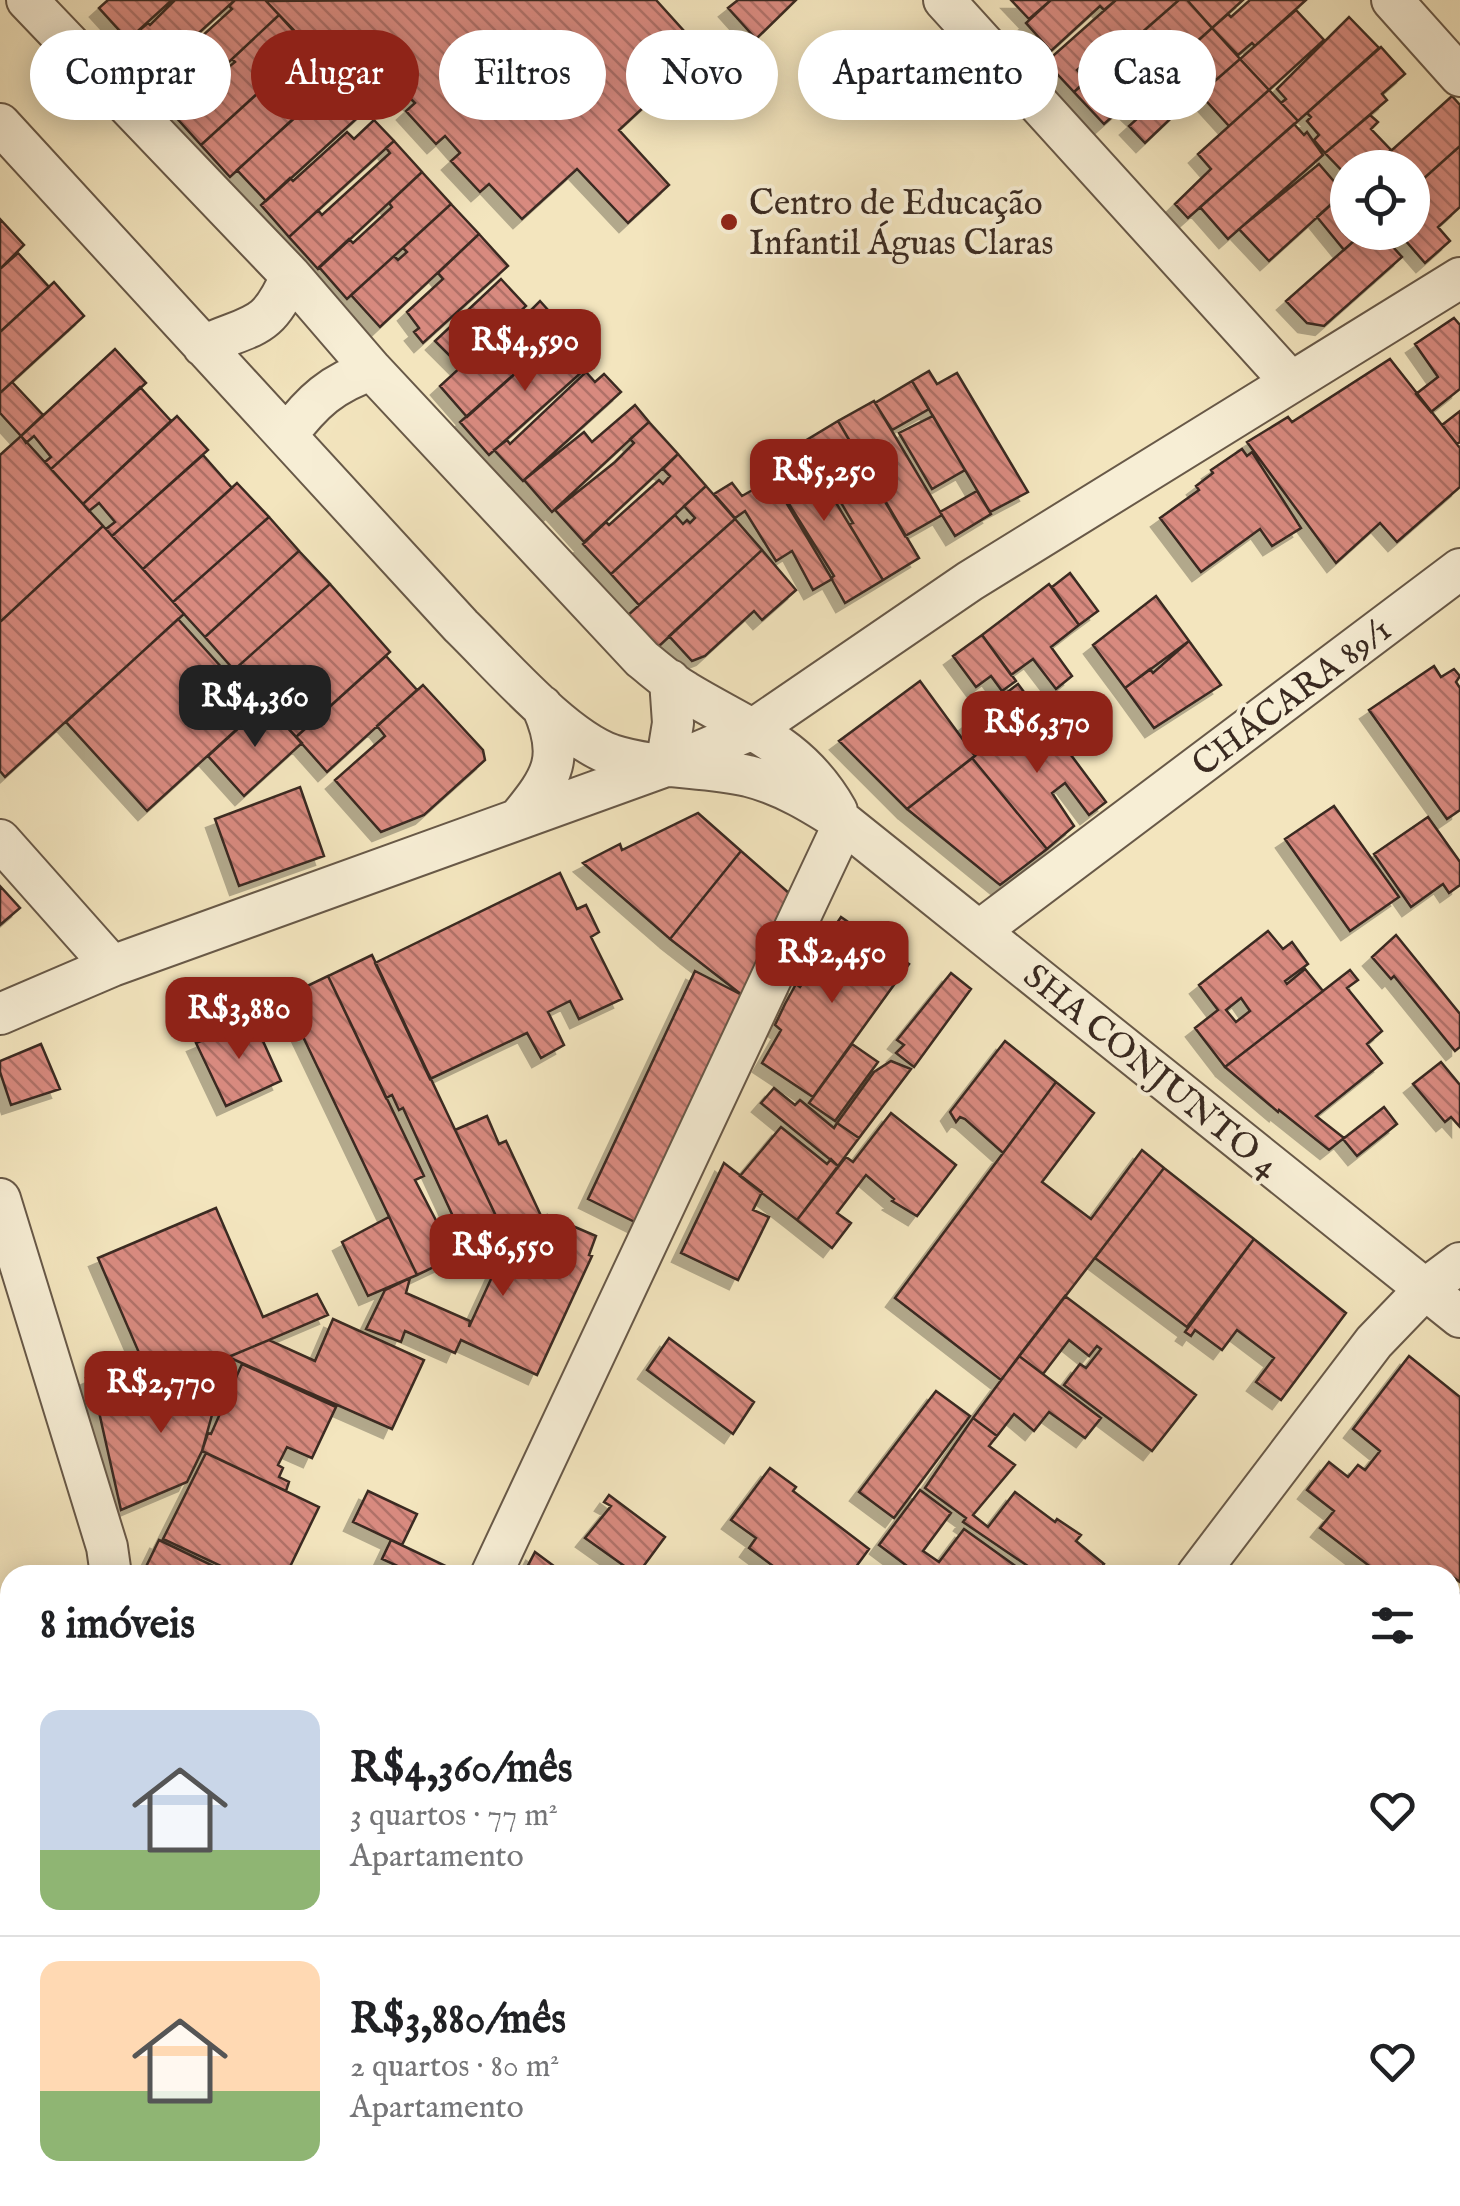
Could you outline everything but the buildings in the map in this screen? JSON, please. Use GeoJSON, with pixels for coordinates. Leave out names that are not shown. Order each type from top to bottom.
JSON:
{"type":"FeatureCollection","features":[{"type":"Feature","properties":{"kind":"street","name":"SHA CONJUNTO 4"},"geometry":{"type":"LineString","coordinates":[[28,0],[291,276],[588,605],[642,659],[670,680],[793,755],[822,784],[844,823]]}},
{"type":"Feature","properties":{"kind":"street"},"geometry":{"type":"LineString","coordinates":[[944,0],[1290,381]]}},
{"type":"Feature","properties":{"kind":"street"},"geometry":{"type":"LineString","coordinates":[[1392,0],[1460,76]]}},
{"type":"Feature","properties":{"kind":"street","name":"SHA CONJUNTO 4"},"geometry":{"type":"LineString","coordinates":[[0,124],[461,626],[542,706],[610,754],[666,766],[736,774],[778,785],[844,823],[1460,1317]]}},
{"type":"Feature","properties":{"kind":"street"},"geometry":{"type":"LineString","coordinates":[[204,346],[266,319],[280,302],[291,276]]}},
{"type":"Feature","properties":{"kind":"street"},"geometry":{"type":"LineString","coordinates":[[0,1014],[112,966],[666,766],[754,728],[970,581],[1460,278]]}},
{"type":"Feature","properties":{"kind":"street"},"geometry":{"type":"LineString","coordinates":[[287,435],[327,389],[372,370]]}},
{"type":"Feature","properties":{"kind":"street","name":"CHÁCARA 89/1"},"geometry":{"type":"LineString","coordinates":[[979,931],[1460,569]]}},
{"type":"Feature","properties":{"kind":"street"},"geometry":{"type":"LineString","coordinates":[[666,766],[673,722],[670,680]]}},
{"type":"Feature","properties":{"kind":"street"},"geometry":{"type":"LineString","coordinates":[[518,818],[542,790],[552,768],[556,743],[542,706]]}},
{"type":"Feature","properties":{"kind":"street"},"geometry":{"type":"LineString","coordinates":[[496,1565],[844,823]]}},
{"type":"Feature","properties":{"kind":"street"},"geometry":{"type":"LineString","coordinates":[[0,840],[112,966]]}},
{"type":"Feature","properties":{"kind":"street"},"geometry":{"type":"LineString","coordinates":[[0,1199],[107,1547],[109,1565]]}},
{"type":"Feature","properties":{"kind":"street"},"geometry":{"type":"LineString","coordinates":[[1204,1565],[1374,1342],[1426,1289],[1460,1263]]}},
{"type":"Feature","properties":{"kind":"place","name":"Centro de Educação Infantil Águas Claras"},"geometry":{"type":"Point","coordinates":[729,222]}}]}
